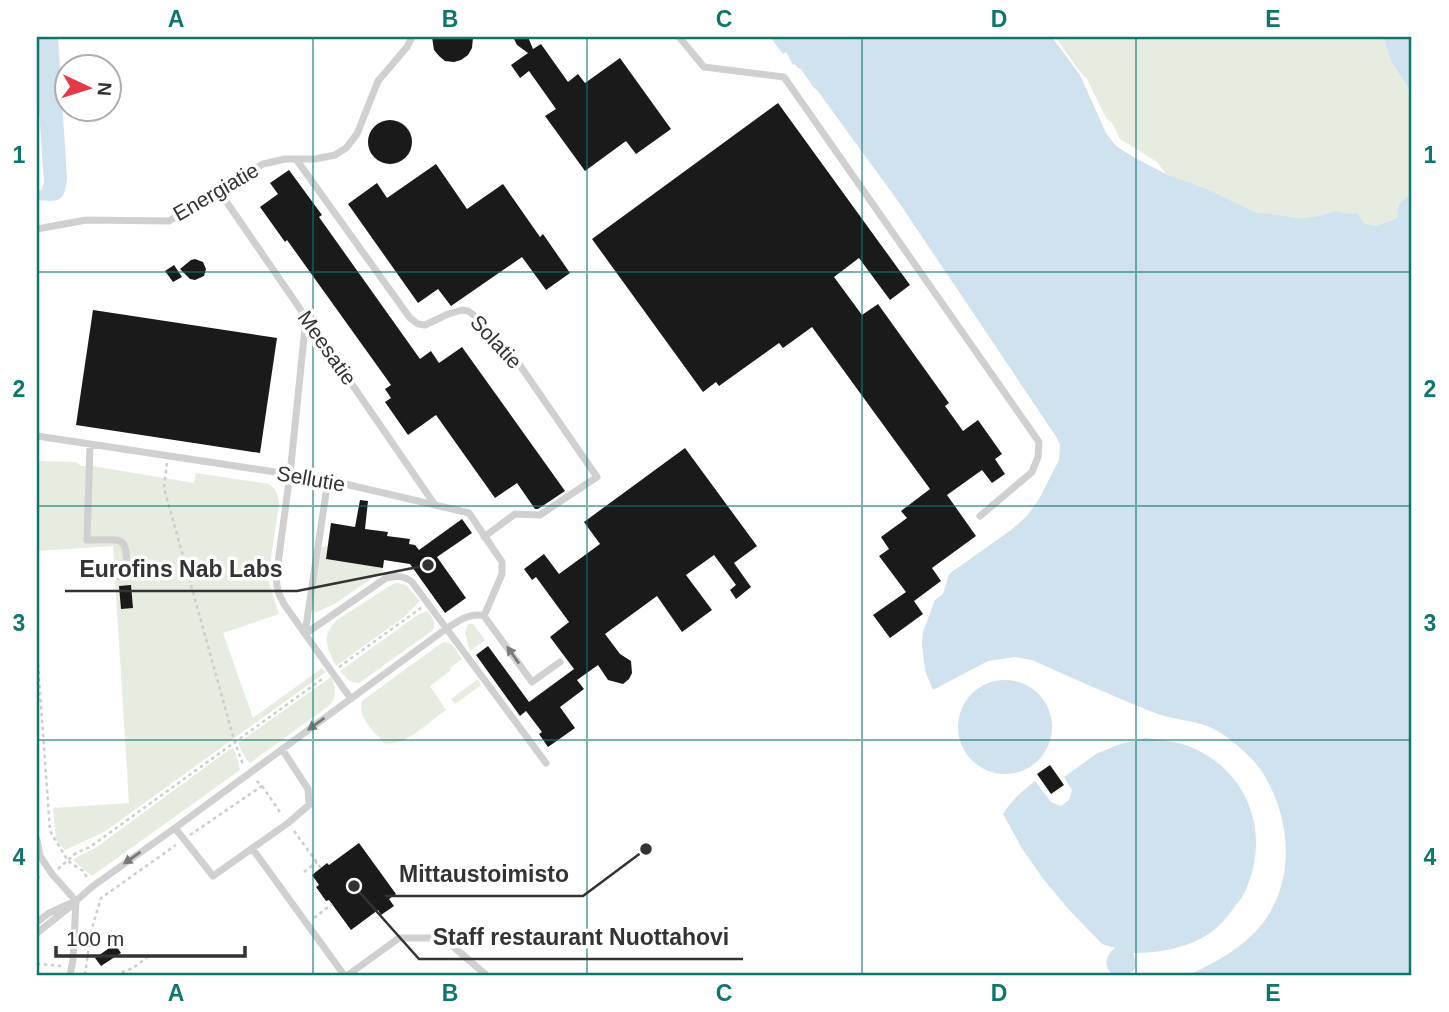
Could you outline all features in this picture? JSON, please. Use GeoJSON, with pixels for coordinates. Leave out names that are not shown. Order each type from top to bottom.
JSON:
{"type":"FeatureCollection","features":[{"type":"Feature","properties":{"kind":"lane","name":"Energiatie"},"geometry":{"type":"LineString","coordinates":[[37,229],[86,220],[169,221],[263,164],[285,159],[326,158],[346,148],[357,134],[378,81],[407,47],[412,37]]}},
{"type":"Feature","properties":{"kind":"lane"},"geometry":{"type":"LineString","coordinates":[[679,37],[704,67],[784,77],[1039,442],[1038,457],[1032,472],[981,516]]}},
{"type":"Feature","properties":{"kind":"lane","name":"Solatie"},"geometry":{"type":"LineString","coordinates":[[296,159],[410,318],[425,325],[462,310],[475,316],[510,351],[597,477],[540,515],[515,514],[484,537]]}},
{"type":"Feature","properties":{"kind":"lane","name":"Meesatie"},"geometry":{"type":"LineString","coordinates":[[219,191],[436,506]]}},
{"type":"Feature","properties":{"kind":"lane"},"geometry":{"type":"LineString","coordinates":[[306,318],[276,578],[278,592],[284,604],[351,699]]}},
{"type":"Feature","properties":{"kind":"lane","name":"Sellutie"},"geometry":{"type":"LineString","coordinates":[[37,436],[328,480],[469,513],[502,562],[502,574],[484,616]]}},
{"type":"Feature","properties":{"kind":"lane"},"geometry":{"type":"LineString","coordinates":[[90,445],[87,540],[123,542],[127,548],[127,575],[119,576]]}},
{"type":"Feature","properties":{"kind":"lane"},"geometry":{"type":"LineString","coordinates":[[305,634],[328,480]]}},
{"type":"Feature","properties":{"kind":"lane"},"geometry":{"type":"LineString","coordinates":[[305,634],[386,578],[406,577],[546,763]]}},
{"type":"Feature","properties":{"kind":"lane"},"geometry":{"type":"LineString","coordinates":[[37,933],[93,886],[467,616],[476,613],[484,616],[532,682],[559,662]]}},
{"type":"Feature","properties":{"kind":"lane"},"geometry":{"type":"LineString","coordinates":[[175,828],[213,876],[288,823],[309,805],[308,789],[282,749]]}},
{"type":"Feature","properties":{"kind":"lane"},"geometry":{"type":"LineString","coordinates":[[37,840],[40,856],[76,901],[70,975]]}},
{"type":"Feature","properties":{"kind":"lane"},"geometry":{"type":"LineString","coordinates":[[252,848],[346,975],[399,938],[440,938],[486,975]]}},
{"type":"Feature","properties":{"kind":"lane"},"geometry":{"type":"LineString","coordinates":[[37,922],[49,913],[76,901]]}},
{"type":"Feature","properties":{"kind":"path"},"geometry":{"type":"LineString","coordinates":[[85,975],[101,898],[261,786],[242,761],[235,743],[164,488],[168,456]]}},
{"type":"Feature","properties":{"kind":"path"},"geometry":{"type":"LineString","coordinates":[[52,874],[76,853],[90,847],[428,603]]}},
{"type":"Feature","properties":{"kind":"path"},"geometry":{"type":"LineString","coordinates":[[37,650],[50,831],[68,861],[83,871],[101,898]]}},
{"type":"Feature","properties":{"kind":"path"},"geometry":{"type":"LineString","coordinates":[[304,872],[317,862]]}},
{"type":"Feature","properties":{"kind":"path"},"geometry":{"type":"LineString","coordinates":[[306,924],[332,904]]}},
{"type":"Feature","properties":{"kind":"path"},"geometry":{"type":"LineString","coordinates":[[115,975],[133,968],[149,956]]}},
{"type":"Feature","properties":{"kind":"path"},"geometry":{"type":"LineString","coordinates":[[133,968],[138,975]]}},
{"type":"Feature","properties":{"kind":"shaded area"},"geometry":{"type":"Polygon","coordinates":[[[1055,37],[1383,37],[1392,63],[1411,92],[1412,191],[1399,204],[1397,218],[1377,226],[1364,223],[1357,213],[1336,211],[1300,218],[1255,212],[1207,189],[1166,174],[1157,162],[1120,139],[1113,124],[1106,118],[1087,79],[1055,37]]]}},
{"type":"Feature","properties":{"kind":"shaded area"},"geometry":{"type":"Polygon","coordinates":[[[37,452],[38,461],[76,462],[81,466],[194,483],[196,473],[269,484],[276,492],[279,503],[268,579],[279,614],[223,633],[253,718],[322,668],[326,672],[104,832],[65,850],[56,840],[53,808],[129,803],[113,546],[37,551],[37,452]]]}},
{"type":"Feature","properties":{"kind":"shaded area"},"geometry":{"type":"Polygon","coordinates":[[[328,546],[326,559],[383,568],[383,571],[336,603],[315,613],[311,608],[322,547],[328,546]]]}},
{"type":"Feature","properties":{"kind":"shaded area"},"geometry":{"type":"Polygon","coordinates":[[[396,583],[406,585],[420,601],[405,616],[336,666],[327,642],[328,631],[337,620],[396,583]]]}},
{"type":"Feature","properties":{"kind":"shaded area"},"geometry":{"type":"Polygon","coordinates":[[[428,611],[434,621],[433,630],[359,683],[346,678],[340,671],[419,614],[428,611]]]}},
{"type":"Feature","properties":{"kind":"shaded area"},"geometry":{"type":"Polygon","coordinates":[[[468,624],[473,624],[485,640],[470,651],[465,633],[468,624]]]}},
{"type":"Feature","properties":{"kind":"shaded area"},"geometry":{"type":"Polygon","coordinates":[[[445,642],[453,646],[462,659],[430,686],[446,710],[408,738],[384,743],[364,718],[362,701],[445,642]]]}},
{"type":"Feature","properties":{"kind":"shaded area"},"geometry":{"type":"Polygon","coordinates":[[[331,677],[335,691],[330,705],[250,763],[238,743],[331,677]]]}},
{"type":"Feature","properties":{"kind":"shaded area"},"geometry":{"type":"Polygon","coordinates":[[[478,679],[481,685],[455,704],[451,699],[478,679]]]}},
{"type":"Feature","properties":{"kind":"shaded area"},"geometry":{"type":"Polygon","coordinates":[[[233,747],[240,770],[92,876],[73,860],[94,849],[233,747]]]}},
{"type":"Feature","properties":{"kind":"water"},"geometry":{"type":"Polygon","coordinates":[[[37,37],[58,37],[59,52],[52,52],[52,122],[63,122],[67,178],[62,196],[55,201],[37,200],[37,191],[42,190],[44,182],[37,37]]]}},
{"type":"Feature","properties":{"kind":"water"},"geometry":{"type":"Polygon","coordinates":[[[770,37],[1052,37],[1080,75],[1106,133],[1116,146],[1166,174],[1207,189],[1255,212],[1300,218],[1336,211],[1357,213],[1364,223],[1377,226],[1397,218],[1399,204],[1412,191],[1412,975],[1189,975],[1228,954],[1255,933],[1273,906],[1281,887],[1286,847],[1283,826],[1270,787],[1252,759],[1213,729],[1155,713],[1032,660],[1015,657],[988,661],[933,690],[925,671],[922,644],[923,632],[935,600],[943,594],[949,574],[1027,516],[1059,460],[1060,445],[900,204],[801,69],[793,65],[786,52],[783,54],[770,37]]]}},
{"type":"Feature","properties":{"kind":"water"},"geometry":{"type":"Polygon","coordinates":[[[1383,37],[1412,37],[1412,99],[1411,92],[1392,63],[1383,37]]]}},
{"type":"Feature","properties":{"kind":"water"},"geometry":{"type":"Polygon","coordinates":[[[1005,680],[1023,684],[1038,694],[1048,709],[1052,727],[1048,745],[1038,760],[1023,770],[1005,774],[987,770],[972,760],[962,745],[958,727],[962,709],[972,694],[987,684],[1005,680]]]}},
{"type":"Feature","properties":{"kind":"water"},"geometry":{"type":"Polygon","coordinates":[[[1145,738],[1193,748],[1228,772],[1240,788],[1255,825],[1254,866],[1244,894],[1214,930],[1183,946],[1163,951],[1133,953],[1136,964],[1133,971],[1113,975],[1106,961],[1115,948],[1102,944],[1044,880],[1003,814],[1035,781],[1051,802],[1061,806],[1069,800],[1072,790],[1064,777],[1096,754],[1145,738]]]}},
{"type":"Feature","properties":{"kind":"building"},"geometry":{"type":"Polygon","coordinates":[[[432,37],[473,37],[472,48],[461,60],[445,61],[434,50],[432,37]]]}},
{"type":"Feature","properties":{"kind":"building"},"geometry":{"type":"Polygon","coordinates":[[[513,37],[528,37],[533,49],[541,44],[568,82],[578,74],[585,83],[620,58],[671,129],[636,154],[626,141],[585,171],[545,116],[556,109],[529,71],[520,78],[511,65],[528,53],[517,45],[513,37]]]}},
{"type":"Feature","properties":{"kind":"building"},"geometry":{"type":"Polygon","coordinates":[[[778,103],[910,285],[890,300],[859,258],[834,277],[862,315],[878,304],[949,403],[945,406],[963,431],[978,420],[1002,454],[995,459],[1005,474],[992,483],[982,470],[947,495],[976,536],[932,568],[941,581],[914,601],[923,614],[890,638],[873,615],[906,592],[879,556],[889,549],[881,537],[907,518],[901,511],[930,489],[812,327],[783,348],[779,343],[719,386],[716,382],[703,392],[592,239],[778,103]]]}},
{"type":"Feature","properties":{"kind":"building"},"geometry":{"type":"Polygon","coordinates":[[[390,120],[399,121],[406,126],[411,133],[411,151],[406,158],[399,163],[390,164],[381,163],[374,158],[369,151],[368,142],[369,133],[374,126],[381,121],[390,120]]]}},
{"type":"Feature","properties":{"kind":"building"},"geometry":{"type":"Polygon","coordinates":[[[436,164],[467,209],[503,184],[540,237],[543,234],[570,273],[546,290],[522,257],[451,306],[438,289],[418,303],[348,204],[377,183],[387,198],[436,164]]]}},
{"type":"Feature","properties":{"kind":"building"},"geometry":{"type":"Polygon","coordinates":[[[289,170],[322,215],[319,217],[420,359],[431,351],[439,363],[462,347],[565,491],[538,509],[535,509],[517,483],[495,498],[436,415],[408,435],[385,402],[391,398],[385,389],[391,385],[287,240],[285,242],[260,207],[278,194],[270,183],[289,170]]]}},
{"type":"Feature","properties":{"kind":"building"},"geometry":{"type":"Polygon","coordinates":[[[195,259],[203,262],[206,269],[204,276],[195,280],[190,279],[180,269],[195,259]]]}},
{"type":"Feature","properties":{"kind":"building"},"geometry":{"type":"Polygon","coordinates":[[[174,265],[182,277],[173,282],[165,271],[174,265]]]}},
{"type":"Feature","properties":{"kind":"building"},"geometry":{"type":"Polygon","coordinates":[[[93,310],[277,338],[260,453],[76,425],[93,310]]]}},
{"type":"Feature","properties":{"kind":"building"},"geometry":{"type":"Polygon","coordinates":[[[685,448],[757,546],[734,563],[751,587],[736,599],[730,590],[736,585],[714,555],[686,575],[712,610],[682,632],[657,596],[605,634],[620,654],[631,661],[632,673],[629,679],[623,684],[608,680],[598,665],[577,680],[584,689],[560,707],[575,728],[548,747],[539,734],[542,732],[526,711],[520,716],[476,655],[488,646],[529,702],[574,669],[550,637],[569,622],[536,577],[532,580],[524,569],[544,554],[559,574],[600,544],[584,522],[685,448]]]}},
{"type":"Feature","properties":{"kind":"building"},"geometry":{"type":"Polygon","coordinates":[[[360,500],[368,501],[365,529],[410,539],[409,544],[415,545],[419,550],[462,519],[472,533],[437,557],[466,598],[445,613],[410,564],[384,560],[383,568],[326,559],[331,523],[355,527],[360,500]]]}},
{"type":"Feature","properties":{"kind":"building"},"geometry":{"type":"Polygon","coordinates":[[[131,585],[133,608],[121,609],[119,586],[131,585]]]}},
{"type":"Feature","properties":{"kind":"building"},"geometry":{"type":"Polygon","coordinates":[[[1050,765],[1064,785],[1051,794],[1037,774],[1050,765]]]}},
{"type":"Feature","properties":{"kind":"building"},"geometry":{"type":"Polygon","coordinates":[[[359,843],[396,894],[389,899],[394,906],[381,915],[378,910],[351,930],[316,887],[319,885],[312,875],[359,843]]]}},
{"type":"Feature","properties":{"kind":"building"},"geometry":{"type":"Polygon","coordinates":[[[115,944],[121,953],[101,966],[95,958],[115,944]]]}},
{"type":"Feature","properties":{"kind":"place","name":"Eurofins Nab Labs"},"geometry":{"type":"Point","coordinates":[428,565]}},
{"type":"Feature","properties":{"kind":"place","name":"Mittaustoimisto"},"geometry":{"type":"Point","coordinates":[646,849]}},
{"type":"Feature","properties":{"kind":"place","name":"Staff restaurant Nuottahovi"},"geometry":{"type":"Point","coordinates":[354,886]}}]}
